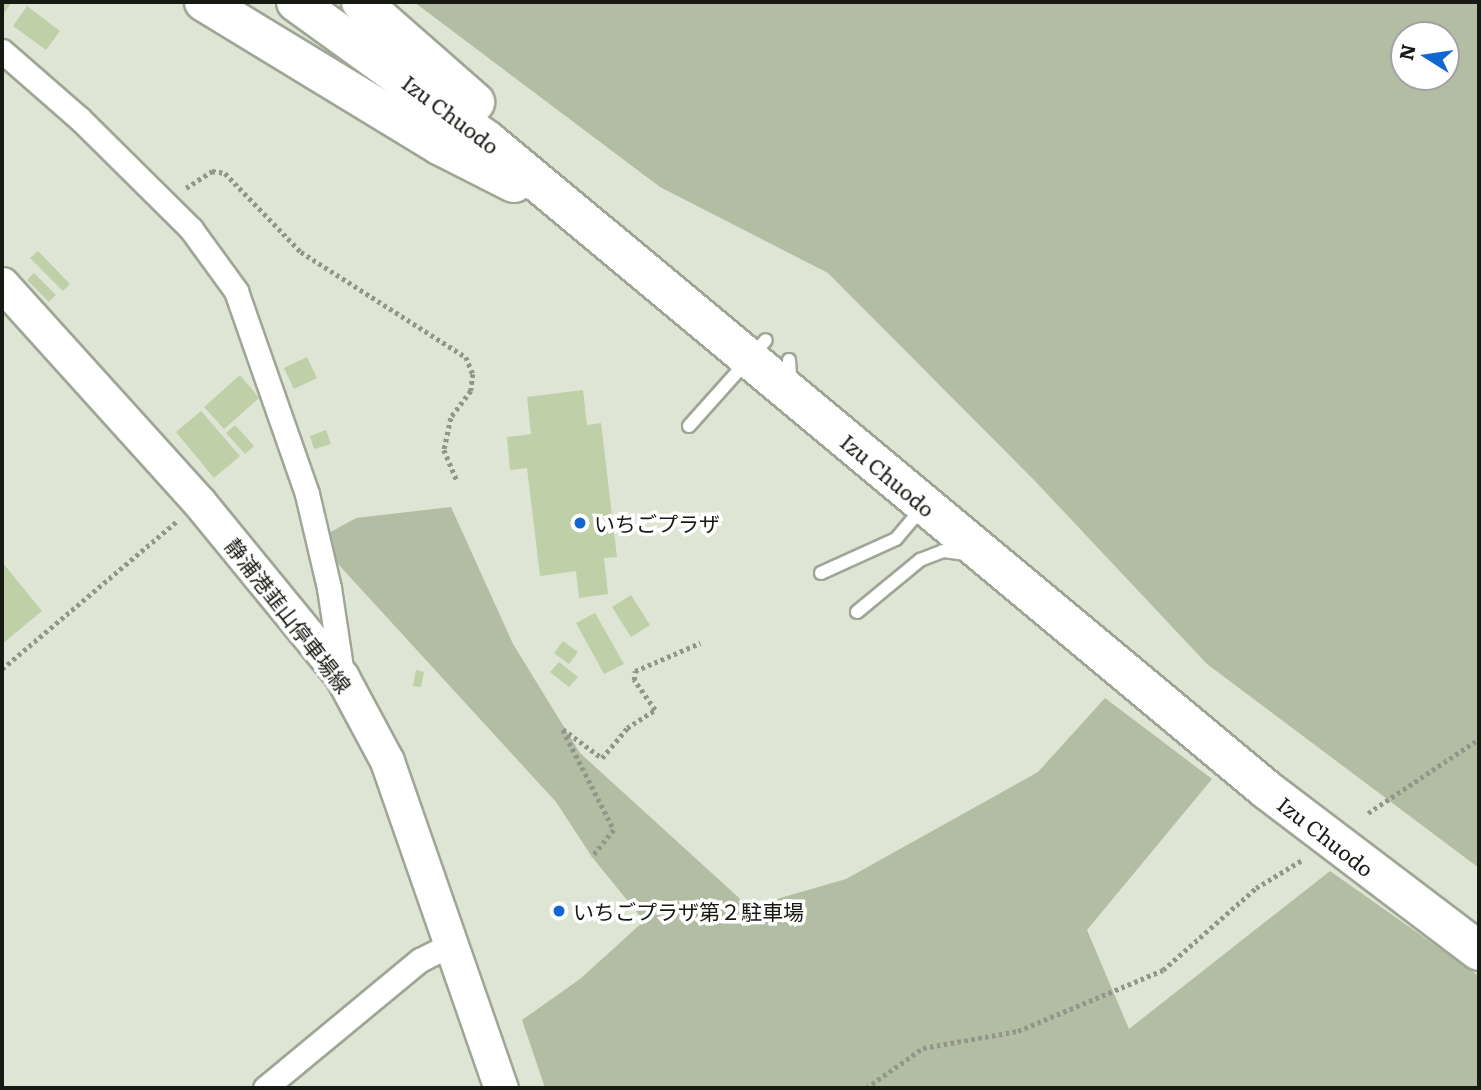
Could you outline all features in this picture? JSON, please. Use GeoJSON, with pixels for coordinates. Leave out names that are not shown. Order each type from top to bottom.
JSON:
{"type":"FeatureCollection","features":[{"type":"Feature","properties":{"kind":"highway"},"geometry":{"type":"LineString","coordinates":[[204,2],[439,145],[579,216]]}},
{"type":"Feature","properties":{"kind":"highway","name":"Izu Chuodo"},"geometry":{"type":"LineString","coordinates":[[296,2],[488,141],[579,216],[767,352],[1182,699],[1432,896],[1479,927]]}},
{"type":"Feature","properties":{"kind":"highway","name":"Izu Chuodo"},"geometry":{"type":"LineString","coordinates":[[322,2],[623,219],[767,352],[923,505],[1267,790],[1479,951]]}},
{"type":"Feature","properties":{"kind":"highway"},"geometry":{"type":"LineString","coordinates":[[361,2],[495,119],[623,219]]}},
{"type":"Feature","properties":{"kind":"main road","name":"静浦港韮山停車場線"},"geometry":{"type":"LineString","coordinates":[[2,284],[200,502],[342,677],[387,761],[453,943],[501,1088]]}},
{"type":"Feature","properties":{"kind":"street"},"geometry":{"type":"LineString","coordinates":[[2,51],[191,229],[236,291],[267,372],[307,494],[330,588],[342,677]]}},
{"type":"Feature","properties":{"kind":"street"},"geometry":{"type":"LineString","coordinates":[[265,1088],[420,960],[453,943]]}},
{"type":"Feature","properties":{"kind":"lane"},"geometry":{"type":"LineString","coordinates":[[689,426],[767,352]]}},
{"type":"Feature","properties":{"kind":"lane"},"geometry":{"type":"LineString","coordinates":[[821,573],[896,539],[919,517],[923,505]]}},
{"type":"Feature","properties":{"kind":"lane"},"geometry":{"type":"LineString","coordinates":[[857,612],[920,561],[944,551],[990,560]]}},
{"type":"Feature","properties":{"kind":"path"},"geometry":{"type":"LineString","coordinates":[[167,205],[212,171],[225,173],[301,252],[466,357],[473,374],[471,391],[451,418],[444,450],[457,480]]}},
{"type":"Feature","properties":{"kind":"path"},"geometry":{"type":"LineString","coordinates":[[2,668],[200,502]]}},
{"type":"Feature","properties":{"kind":"path"},"geometry":{"type":"LineString","coordinates":[[592,857],[614,830],[563,729],[602,758],[627,728],[655,710],[634,680],[635,671],[700,643]]}},
{"type":"Feature","properties":{"kind":"path"},"geometry":{"type":"LineString","coordinates":[[1368,813],[1479,739]]}},
{"type":"Feature","properties":{"kind":"path"},"geometry":{"type":"LineString","coordinates":[[866,1088],[923,1048],[1018,1031],[1163,970],[1256,888],[1302,860]]}},
{"type":"Feature","properties":{"kind":"green space"},"geometry":{"type":"Polygon","coordinates":[[[414,2],[1479,2],[1479,868],[1207,664],[1035,481],[828,273],[660,187],[414,2]]]}},
{"type":"Feature","properties":{"kind":"green space"},"geometry":{"type":"Polygon","coordinates":[[[451,507],[513,644],[580,753],[749,907],[846,879],[1038,772],[1105,698],[1212,779],[1087,930],[1129,1029],[1330,871],[1479,976],[1479,1088],[545,1088],[522,1020],[580,979],[644,921],[592,857],[556,802],[316,540],[356,518],[451,507]]]}},
{"type":"Feature","properties":{"kind":"building"},"geometry":{"type":"Polygon","coordinates":[[[2,2],[12,2],[2,16],[2,2]]]}},
{"type":"Feature","properties":{"kind":"building"},"geometry":{"type":"Polygon","coordinates":[[[27,6],[60,31],[46,50],[13,26],[27,6]]]}},
{"type":"Feature","properties":{"kind":"building"},"geometry":{"type":"Polygon","coordinates":[[[38,251],[70,284],[63,291],[30,258],[38,251]]]}},
{"type":"Feature","properties":{"kind":"building"},"geometry":{"type":"Polygon","coordinates":[[[34,273],[56,295],[49,302],[27,280],[34,273]]]}},
{"type":"Feature","properties":{"kind":"building"},"geometry":{"type":"Polygon","coordinates":[[[307,357],[317,378],[294,389],[284,368],[307,357]]]}},
{"type":"Feature","properties":{"kind":"building"},"geometry":{"type":"Polygon","coordinates":[[[240,375],[259,398],[224,429],[204,407],[240,375]]]}},
{"type":"Feature","properties":{"kind":"building"},"geometry":{"type":"Polygon","coordinates":[[[583,390],[587,425],[601,423],[617,557],[604,558],[608,594],[579,598],[576,571],[540,576],[527,468],[510,470],[507,437],[531,434],[527,397],[583,390]]]}},
{"type":"Feature","properties":{"kind":"building"},"geometry":{"type":"Polygon","coordinates":[[[201,411],[240,456],[214,478],[176,432],[201,411]]]}},
{"type":"Feature","properties":{"kind":"building"},"geometry":{"type":"Polygon","coordinates":[[[235,425],[254,446],[245,454],[226,433],[235,425]]]}},
{"type":"Feature","properties":{"kind":"building"},"geometry":{"type":"Polygon","coordinates":[[[326,430],[331,444],[314,449],[310,436],[326,430]]]}},
{"type":"Feature","properties":{"kind":"building"},"geometry":{"type":"Polygon","coordinates":[[[2,562],[42,611],[2,644],[2,562]]]}},
{"type":"Feature","properties":{"kind":"building"},"geometry":{"type":"Polygon","coordinates":[[[631,595],[650,625],[631,637],[612,607],[631,595]]]}},
{"type":"Feature","properties":{"kind":"building"},"geometry":{"type":"Polygon","coordinates":[[[595,613],[624,664],[604,674],[576,623],[595,613]]]}},
{"type":"Feature","properties":{"kind":"building"},"geometry":{"type":"Polygon","coordinates":[[[563,641],[578,652],[569,664],[554,653],[563,641]]]}},
{"type":"Feature","properties":{"kind":"building"},"geometry":{"type":"Polygon","coordinates":[[[559,662],[578,677],[569,687],[550,672],[559,662]]]}},
{"type":"Feature","properties":{"kind":"building"},"geometry":{"type":"Polygon","coordinates":[[[416,670],[424,672],[421,687],[413,686],[416,670]]]}},
{"type":"Feature","properties":{"kind":"place","name":"いちごプラザ"},"geometry":{"type":"Point","coordinates":[580,523]}},
{"type":"Feature","properties":{"kind":"place","name":"いちごプラザ第２駐車場"},"geometry":{"type":"Point","coordinates":[559,911]}}]}
